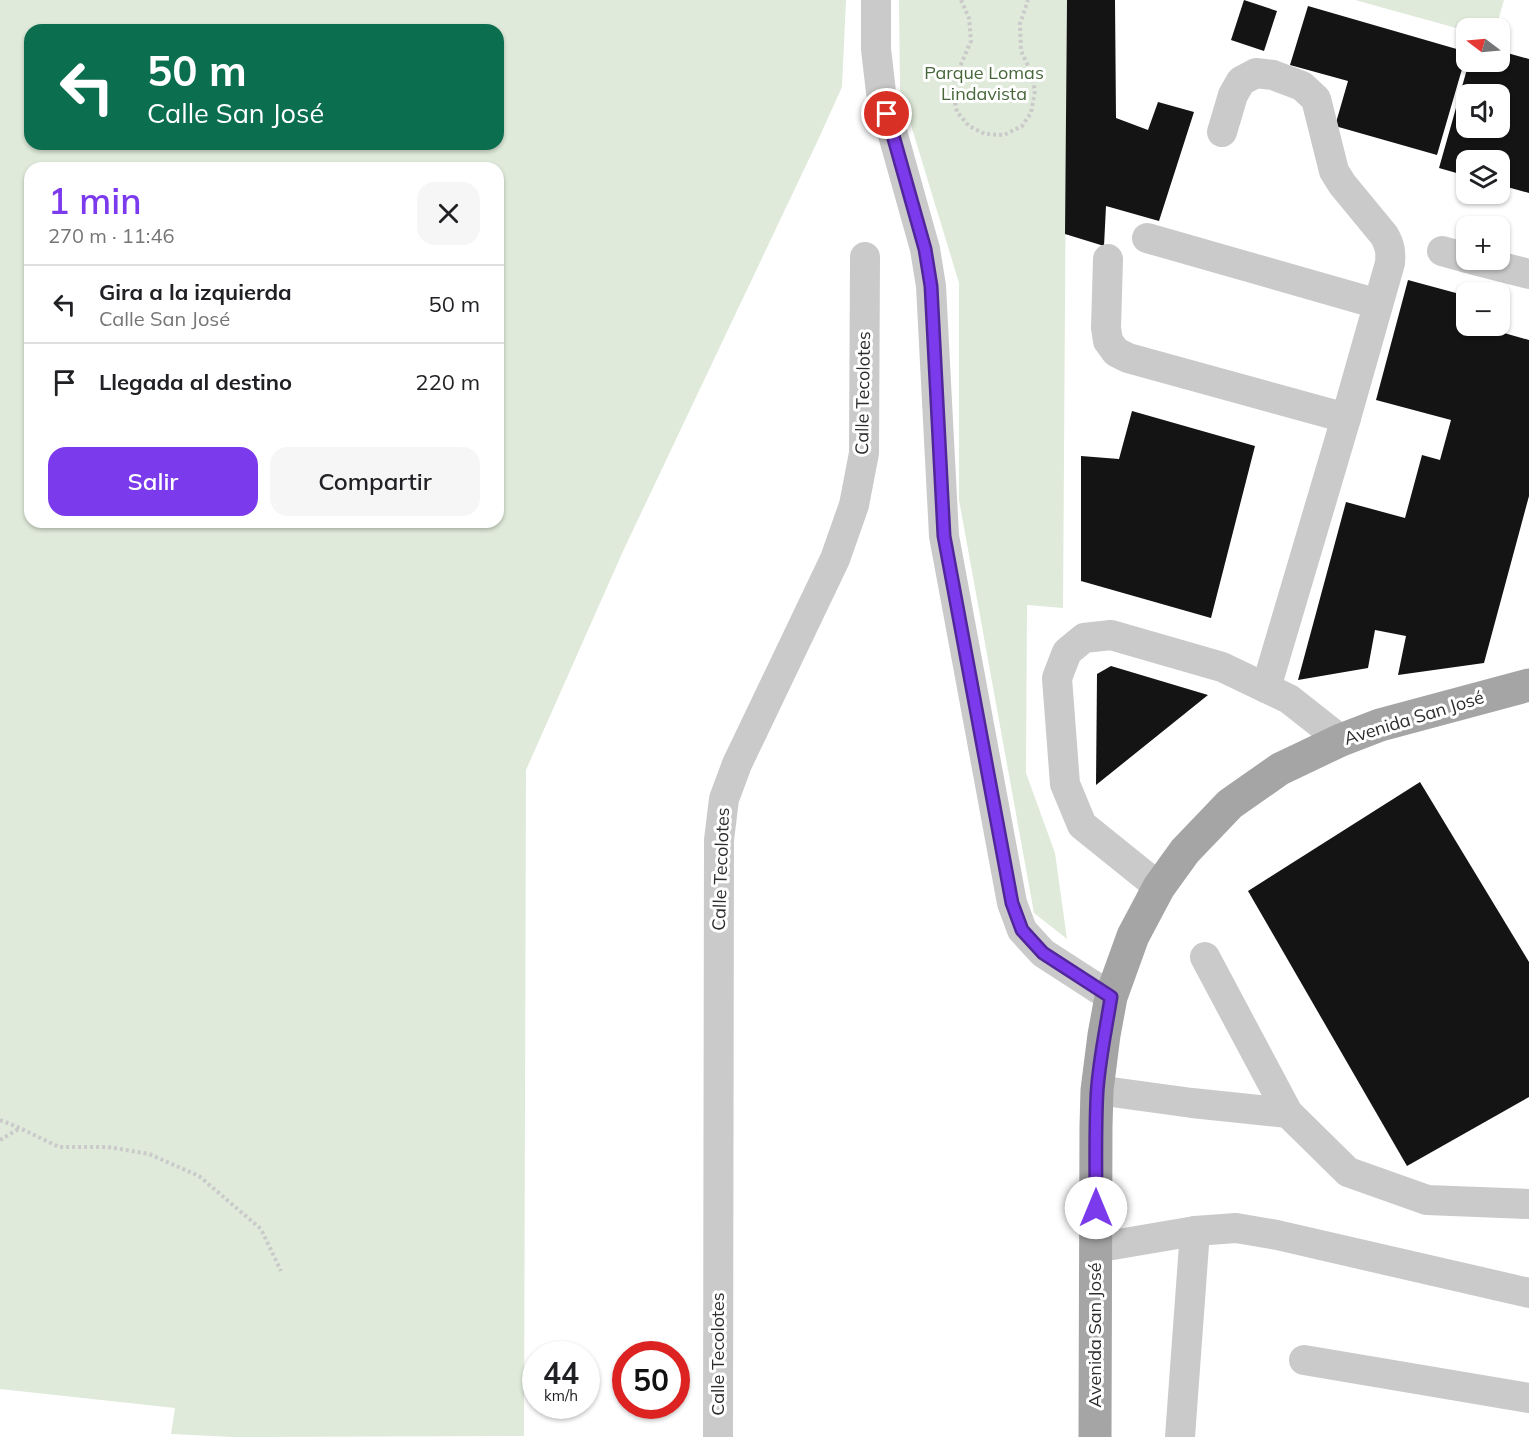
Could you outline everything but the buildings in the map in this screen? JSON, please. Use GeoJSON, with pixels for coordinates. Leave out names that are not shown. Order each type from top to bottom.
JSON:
{"type":"FeatureCollection","features":[{"type":"Feature","properties":{"kind":"main road","name":"Avenida San José"},"geometry":{"type":"LineString","coordinates":[[1095,1437],[1097,1090],[1111,997],[1133,936],[1160,887],[1185,851],[1230,804],[1280,769],[1341,740],[1380,725],[1529,685]]}},
{"type":"Feature","properties":{"kind":"street"},"geometry":{"type":"LineString","coordinates":[[876,0],[876,49],[881,92],[925,249],[931,286],[944,536],[1012,903],[1022,930],[1043,953],[1111,997]]}},
{"type":"Feature","properties":{"kind":"street"},"geometry":{"type":"LineString","coordinates":[[1222,132],[1233,94],[1241,81],[1256,73],[1273,75],[1302,86],[1316,99],[1334,171],[1384,235],[1391,253],[1346,418],[1266,688]]}},
{"type":"Feature","properties":{"kind":"street"},"geometry":{"type":"LineString","coordinates":[[1147,238],[1378,304]]}},
{"type":"Feature","properties":{"kind":"street","name":"Calle Tecolotes"},"geometry":{"type":"LineString","coordinates":[[718,1437],[718,840],[724,800],[737,764],[835,559],[854,505],[864,453],[865,257]]}},
{"type":"Feature","properties":{"kind":"street"},"geometry":{"type":"LineString","coordinates":[[1108,259],[1106,328],[1108,341],[1116,352],[1128,358],[1346,418]]}},
{"type":"Feature","properties":{"kind":"street"},"geometry":{"type":"LineString","coordinates":[[1510,269],[1529,274]]}},
{"type":"Feature","properties":{"kind":"street"},"geometry":{"type":"LineString","coordinates":[[1160,887],[1082,825],[1065,784],[1057,678],[1067,652],[1084,638],[1112,635],[1222,667],[1289,699],[1341,740]]}},
{"type":"Feature","properties":{"kind":"street"},"geometry":{"type":"LineString","coordinates":[[1205,957],[1288,1113],[1348,1173],[1427,1200],[1529,1204]]}},
{"type":"Feature","properties":{"kind":"street"},"geometry":{"type":"LineString","coordinates":[[1097,1090],[1288,1113]]}},
{"type":"Feature","properties":{"kind":"street"},"geometry":{"type":"LineString","coordinates":[[1095,1248],[1195,1231],[1236,1228],[1277,1234],[1529,1293]]}},
{"type":"Feature","properties":{"kind":"street"},"geometry":{"type":"LineString","coordinates":[[1180,1437],[1195,1231]]}},
{"type":"Feature","properties":{"kind":"street"},"geometry":{"type":"LineString","coordinates":[[1304,1360],[1529,1398]]}},
{"type":"Feature","properties":{"kind":"path"},"geometry":{"type":"LineString","coordinates":[[961,0],[969,18],[971,40],[956,76],[953,93],[957,112],[969,126],[985,134],[1005,135],[1022,126],[1031,113],[1035,91],[1031,72],[1021,51],[1020,24],[1028,0]]}},
{"type":"Feature","properties":{"kind":"path"},"geometry":{"type":"LineString","coordinates":[[0,1120],[59,1147],[108,1147],[149,1154],[199,1176],[261,1229],[281,1271]]}},
{"type":"Feature","properties":{"kind":"path"},"geometry":{"type":"LineString","coordinates":[[0,1140],[20,1128]]}},
{"type":"Feature","properties":{"kind":"green space"},"geometry":{"type":"Polygon","coordinates":[[[0,0],[846,0],[842,87],[624,549],[526,770],[524,1341],[522,1341],[524,1436],[233,1437],[171,1434],[175,1408],[0,1389],[0,0]]]}},
{"type":"Feature","properties":{"kind":"green space","name":"Parque Lomas Lindavista"},"geometry":{"type":"Polygon","coordinates":[[[899,0],[1067,0],[1063,608],[1027,605],[1026,773],[1055,853],[1067,939],[1034,913],[959,500],[959,283],[900,89],[899,0]]]}},
{"type":"Feature","properties":{"kind":"green space"},"geometry":{"type":"Polygon","coordinates":[[[1355,0],[1504,0],[1499,18],[1456,18],[1456,28],[1355,0]]]}},
{"type":"Feature","properties":{"kind":"route"},"geometry":{"type":"LineString","coordinates":[[887,114],[925,249],[931,286],[944,536],[1012,903],[1022,930],[1043,953],[1111,997],[1097,1090],[1096,1208]]}}]}
